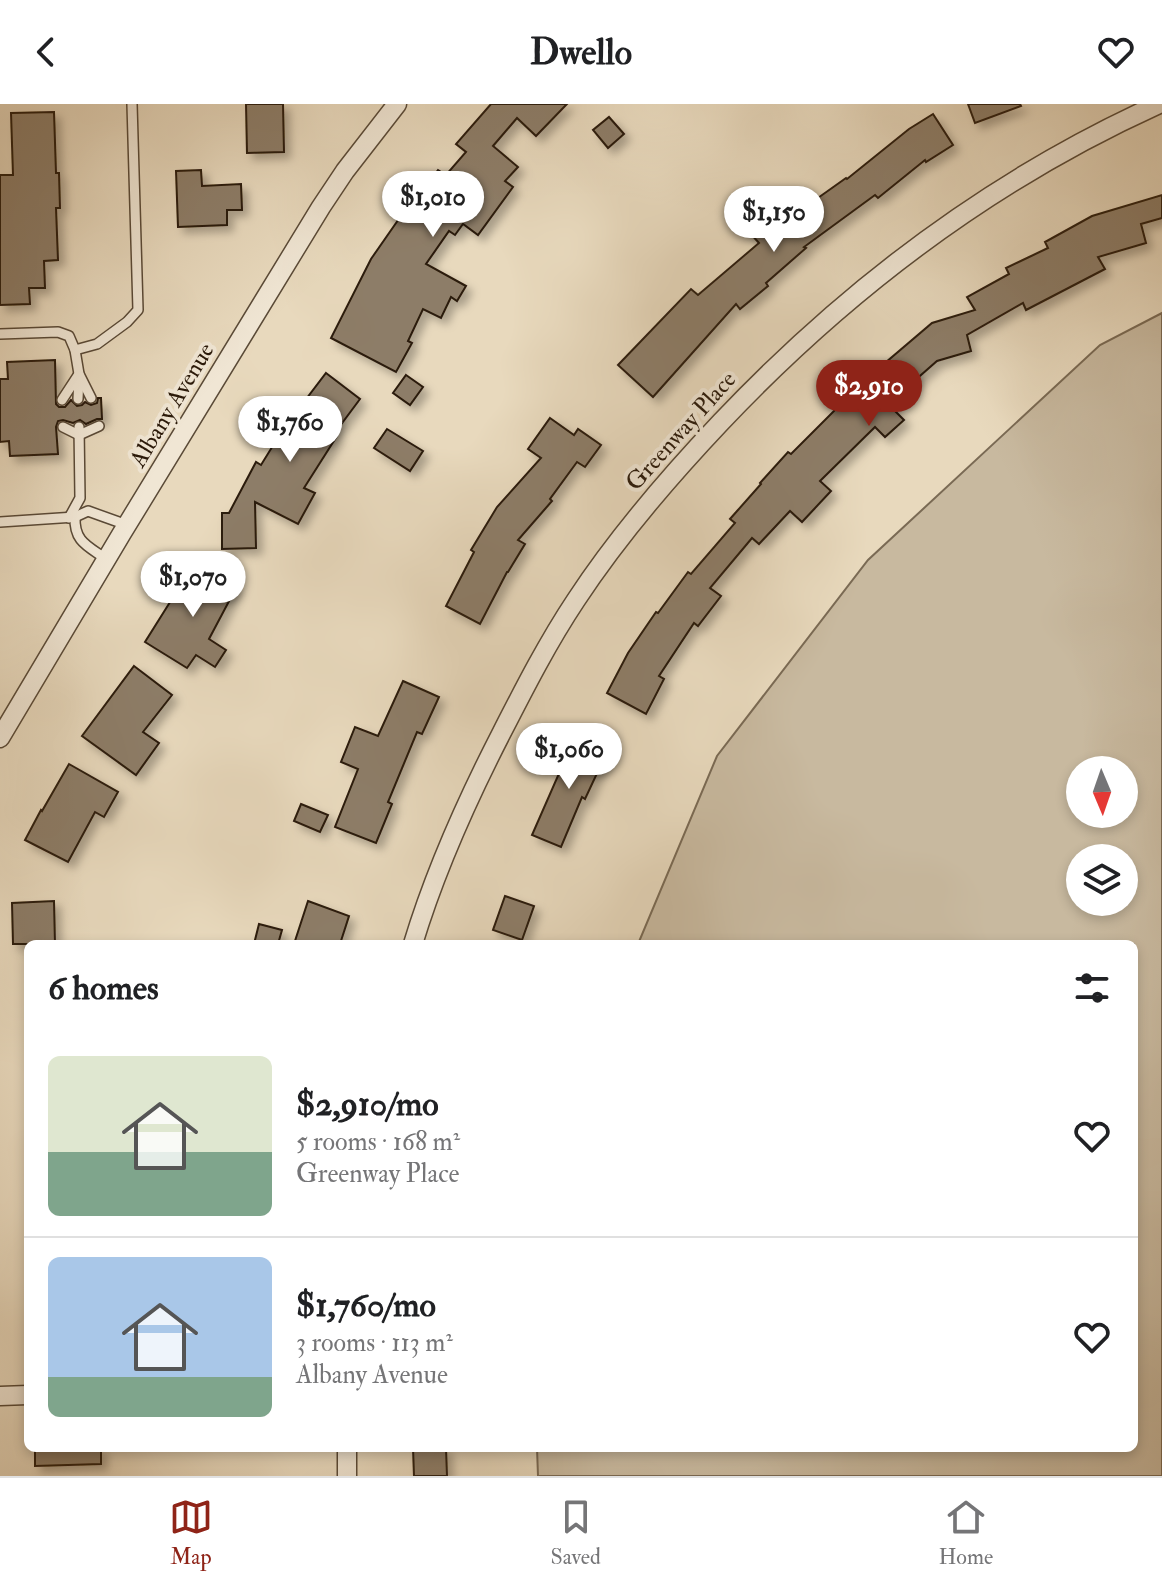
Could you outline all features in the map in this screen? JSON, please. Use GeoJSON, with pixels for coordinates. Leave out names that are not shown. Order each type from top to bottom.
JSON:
{"type":"FeatureCollection","features":[{"type":"Feature","properties":{"kind":"street","name":"Albany Avenue"},"geometry":{"type":"LineString","coordinates":[[0,738],[321,207],[397,104]]}},
{"type":"Feature","properties":{"kind":"street","name":"Greenway Place"},"geometry":{"type":"LineString","coordinates":[[414,940],[464,809],[549,643],[603,560],[677,469],[777,364],[900,260],[991,196],[1069,148],[1159,104]]}},
{"type":"Feature","properties":{"kind":"street"},"geometry":{"type":"LineString","coordinates":[[0,1396],[24,1395]]}},
{"type":"Feature","properties":{"kind":"street"},"geometry":{"type":"LineString","coordinates":[[347,1452],[347,1476]]}},
{"type":"Feature","properties":{"kind":"lane"},"geometry":{"type":"LineString","coordinates":[[75,350],[97,344],[138,310],[132,104]]}},
{"type":"Feature","properties":{"kind":"lane"},"geometry":{"type":"LineString","coordinates":[[0,334],[58,332],[69,336],[79,374],[78,399]]}},
{"type":"Feature","properties":{"kind":"lane"},"geometry":{"type":"LineString","coordinates":[[79,374],[94,398]]}},
{"type":"Feature","properties":{"kind":"lane"},"geometry":{"type":"LineString","coordinates":[[62,400],[79,374]]}},
{"type":"Feature","properties":{"kind":"lane"},"geometry":{"type":"LineString","coordinates":[[63,427],[79,431],[95,426]]}},
{"type":"Feature","properties":{"kind":"lane"},"geometry":{"type":"LineString","coordinates":[[79,431],[80,498],[72,518],[75,533],[79,540],[107,559]]}},
{"type":"Feature","properties":{"kind":"lane"},"geometry":{"type":"LineString","coordinates":[[0,522],[72,518],[88,511],[127,525]]}},
{"type":"Feature","properties":{"kind":"shaded area"},"geometry":{"type":"Polygon","coordinates":[[[1162,313],[1162,1476],[538,1476],[537,1452],[1138,1452],[1138,940],[640,940],[717,756],[868,560],[1100,345],[1162,313]]]}},
{"type":"Feature","properties":{"kind":"building"},"geometry":{"type":"Polygon","coordinates":[[[246,104],[283,104],[284,152],[247,153],[246,104]]]}},
{"type":"Feature","properties":{"kind":"building"},"geometry":{"type":"Polygon","coordinates":[[[491,104],[567,104],[536,136],[517,118],[493,146],[518,167],[505,181],[513,187],[478,235],[463,224],[455,235],[449,231],[426,264],[466,286],[457,301],[451,297],[441,318],[423,309],[408,341],[412,343],[396,372],[331,338],[371,259],[438,170],[446,175],[466,152],[456,144],[491,104]]]}},
{"type":"Feature","properties":{"kind":"building"},"geometry":{"type":"Polygon","coordinates":[[[968,104],[1020,104],[1021,106],[975,123],[968,104]]]}},
{"type":"Feature","properties":{"kind":"building"},"geometry":{"type":"Polygon","coordinates":[[[54,112],[60,208],[56,208],[58,260],[44,261],[45,288],[29,288],[30,304],[0,305],[0,175],[13,175],[11,113],[54,112]]]}},
{"type":"Feature","properties":{"kind":"building"},"geometry":{"type":"Polygon","coordinates":[[[933,114],[953,145],[925,160],[878,198],[875,195],[804,247],[766,283],[768,286],[740,309],[736,304],[653,397],[618,365],[691,289],[698,295],[759,243],[743,225],[777,195],[794,215],[933,114]]]}},
{"type":"Feature","properties":{"kind":"building"},"geometry":{"type":"Polygon","coordinates":[[[609,117],[624,134],[608,148],[593,130],[609,117]]]}},
{"type":"Feature","properties":{"kind":"building"},"geometry":{"type":"Polygon","coordinates":[[[201,170],[202,186],[241,184],[242,210],[227,210],[227,225],[178,227],[176,171],[201,170]]]}},
{"type":"Feature","properties":{"kind":"building"},"geometry":{"type":"Polygon","coordinates":[[[1162,195],[1162,218],[1141,224],[1146,243],[1098,257],[1105,269],[1026,310],[1023,303],[967,335],[971,351],[937,361],[888,404],[904,420],[885,437],[875,427],[820,481],[831,491],[802,522],[790,511],[759,544],[752,538],[710,588],[721,596],[698,626],[694,623],[659,676],[664,679],[646,714],[607,693],[628,653],[656,612],[688,572],[691,574],[735,523],[730,519],[788,452],[791,454],[865,380],[932,323],[975,310],[967,297],[1009,274],[1006,268],[1048,248],[1045,242],[1092,216],[1162,195]]]}},
{"type":"Feature","properties":{"kind":"building"},"geometry":{"type":"Polygon","coordinates":[[[55,360],[56,404],[65,407],[71,400],[77,406],[85,402],[91,405],[101,398],[102,419],[86,424],[80,420],[73,423],[58,421],[58,454],[10,456],[9,441],[0,442],[0,379],[8,379],[7,362],[55,360]]]}},
{"type":"Feature","properties":{"kind":"building"},"geometry":{"type":"Polygon","coordinates":[[[326,373],[360,399],[334,434],[337,436],[304,488],[315,493],[298,524],[255,502],[256,548],[222,549],[222,513],[229,513],[256,462],[261,465],[295,410],[326,373]]]}},
{"type":"Feature","properties":{"kind":"building"},"geometry":{"type":"Polygon","coordinates":[[[406,375],[423,387],[410,405],[393,393],[406,375]]]}},
{"type":"Feature","properties":{"kind":"building"},"geometry":{"type":"Polygon","coordinates":[[[550,418],[574,435],[578,429],[601,445],[585,467],[577,462],[550,499],[552,501],[518,540],[525,544],[480,624],[446,606],[474,552],[471,550],[497,507],[541,458],[528,449],[550,418]]]}},
{"type":"Feature","properties":{"kind":"building"},"geometry":{"type":"Polygon","coordinates":[[[387,429],[423,451],[410,471],[374,448],[387,429]]]}},
{"type":"Feature","properties":{"kind":"building"},"geometry":{"type":"Polygon","coordinates":[[[190,563],[236,588],[209,639],[226,650],[215,667],[196,655],[187,668],[145,642],[177,591],[190,563]]]}},
{"type":"Feature","properties":{"kind":"building"},"geometry":{"type":"Polygon","coordinates":[[[134,666],[172,695],[143,732],[159,743],[136,775],[82,736],[134,666]]]}},
{"type":"Feature","properties":{"kind":"building"},"geometry":{"type":"Polygon","coordinates":[[[403,681],[439,697],[422,734],[417,732],[388,802],[392,804],[376,843],[335,827],[358,769],[341,762],[355,727],[378,736],[403,681]]]}},
{"type":"Feature","properties":{"kind":"building"},"geometry":{"type":"Polygon","coordinates":[[[575,737],[607,752],[585,799],[582,797],[561,847],[532,835],[575,737]]]}},
{"type":"Feature","properties":{"kind":"building"},"geometry":{"type":"Polygon","coordinates":[[[69,764],[118,792],[104,817],[95,812],[68,862],[25,840],[69,764]]]}},
{"type":"Feature","properties":{"kind":"building"},"geometry":{"type":"Polygon","coordinates":[[[301,804],[328,815],[320,832],[294,821],[301,804]]]}},
{"type":"Feature","properties":{"kind":"building"},"geometry":{"type":"Polygon","coordinates":[[[505,896],[534,906],[522,940],[493,930],[505,896]]]}},
{"type":"Feature","properties":{"kind":"building"},"geometry":{"type":"Polygon","coordinates":[[[54,901],[55,940],[24,940],[24,944],[13,944],[12,903],[54,901]]]}},
{"type":"Feature","properties":{"kind":"building"},"geometry":{"type":"Polygon","coordinates":[[[308,901],[349,916],[341,940],[295,940],[308,901]]]}},
{"type":"Feature","properties":{"kind":"building"},"geometry":{"type":"Polygon","coordinates":[[[259,924],[282,930],[279,940],[255,940],[259,924]]]}},
{"type":"Feature","properties":{"kind":"building"},"geometry":{"type":"Polygon","coordinates":[[[35,1452],[101,1452],[101,1464],[35,1466],[35,1452]]]}},
{"type":"Feature","properties":{"kind":"building"},"geometry":{"type":"Polygon","coordinates":[[[413,1452],[446,1452],[447,1476],[414,1476],[413,1452]]]}}]}
